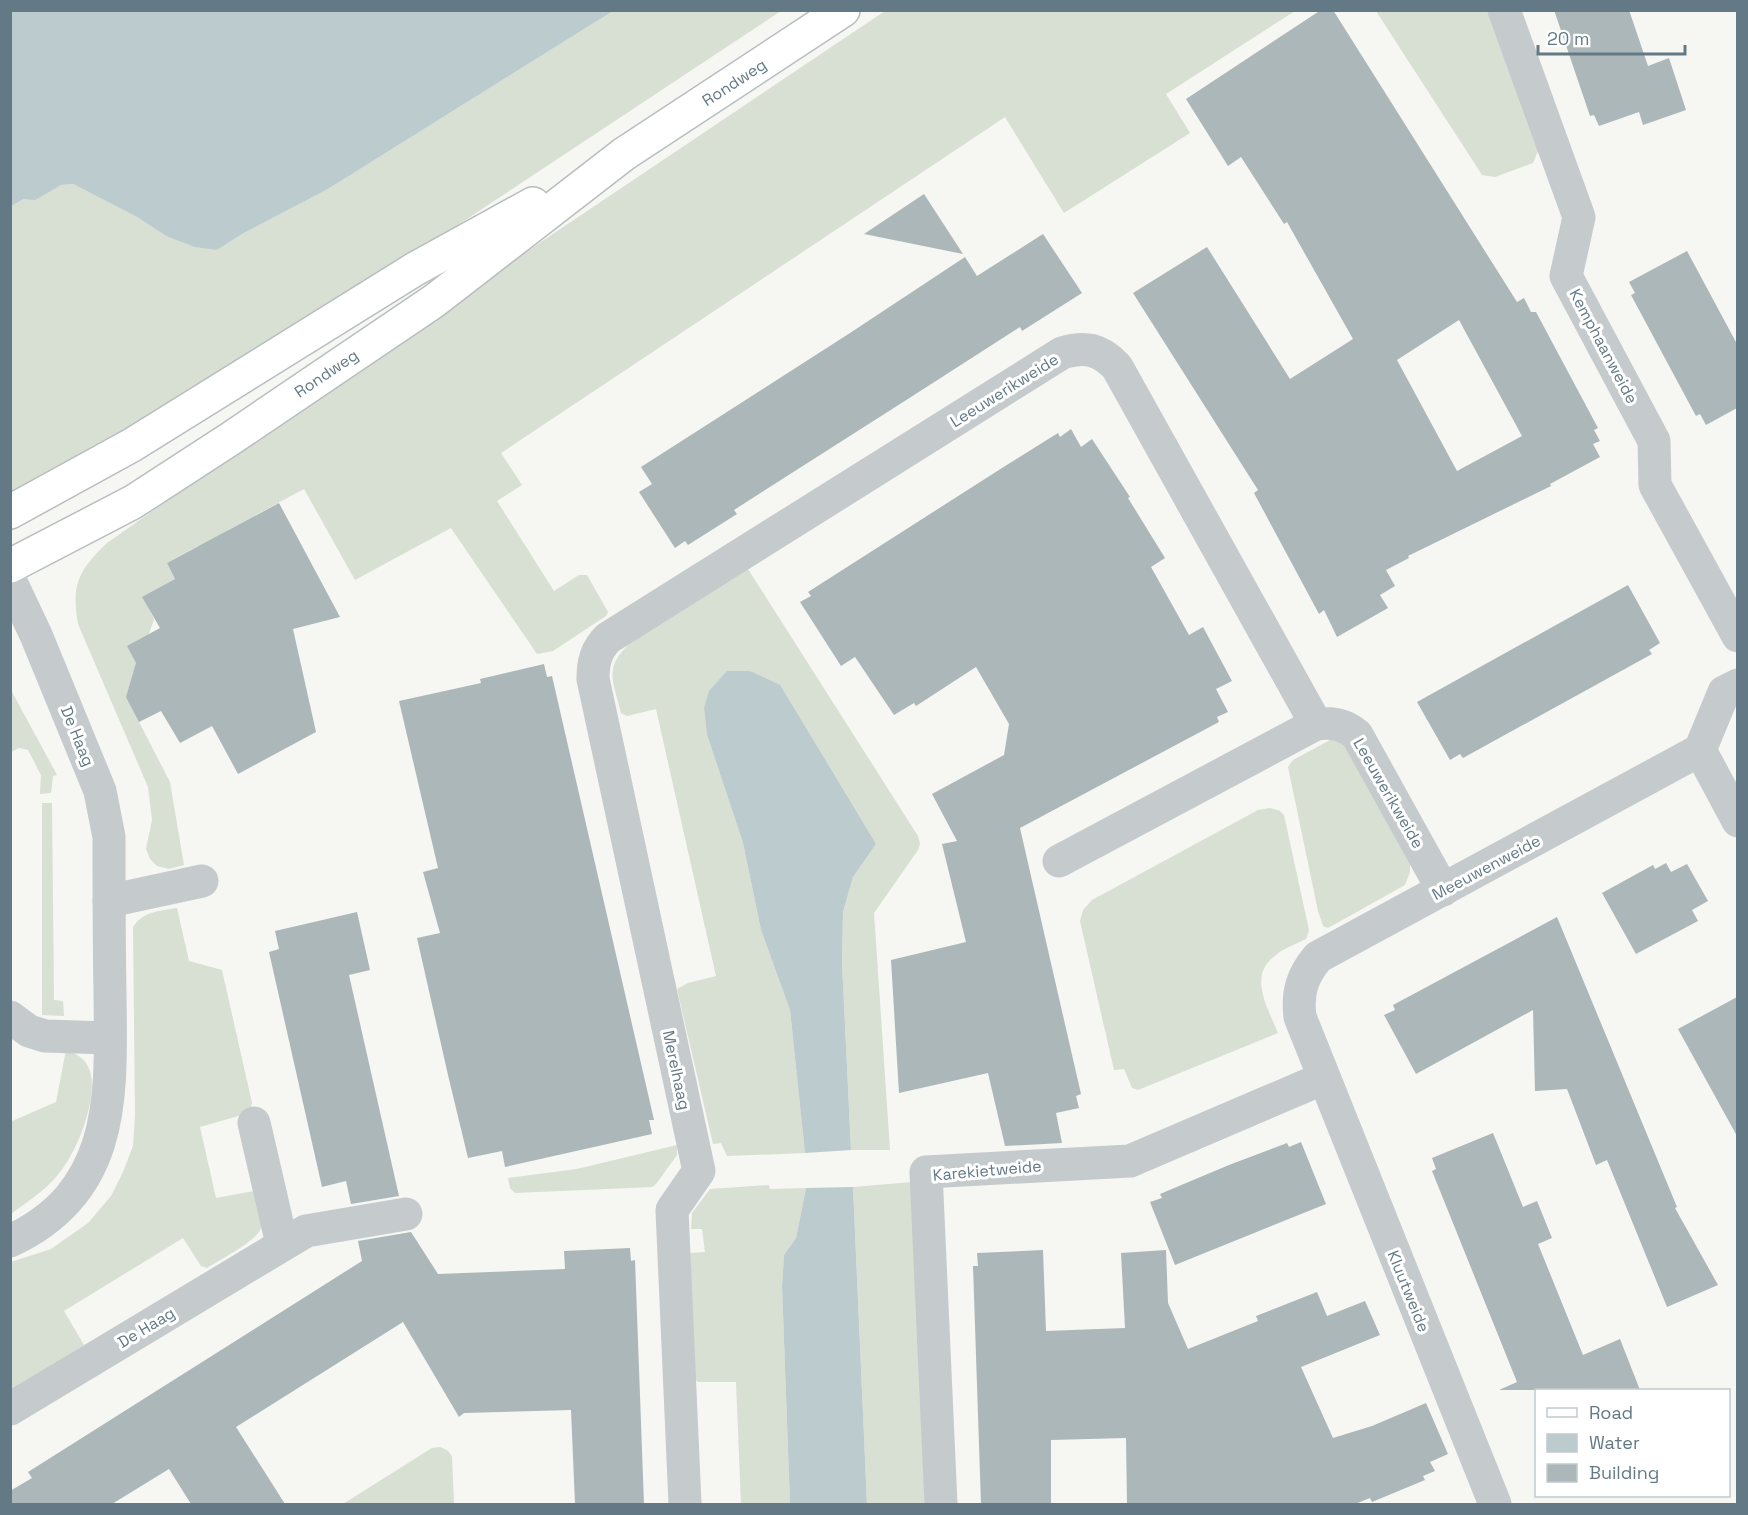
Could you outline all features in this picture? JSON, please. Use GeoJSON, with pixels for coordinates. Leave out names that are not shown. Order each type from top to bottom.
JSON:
{"type":"FeatureCollection","features":[{"type":"Feature","properties":{"kind":"main road","name":"Rondweg"},"geometry":{"type":"LineString","coordinates":[[10,567],[133,502],[230,439],[434,301],[624,154],[843,10]]}},
{"type":"Feature","properties":{"kind":"main road","name":"Rondweg"},"geometry":{"type":"LineString","coordinates":[[10,512],[132,445],[415,269],[624,154]]}},
{"type":"Feature","properties":{"kind":"street","name":"Kemphaanweide"},"geometry":{"type":"LineString","coordinates":[[1504,10],[1579,216],[1566,276],[1654,441],[1655,485],[1737,636]]}},
{"type":"Feature","properties":{"kind":"street","name":"Leeuwerikweide"},"geometry":{"type":"LineString","coordinates":[[608,638],[1062,353],[1077,349],[1094,350],[1107,357],[1118,368],[1316,724],[1327,722],[1339,724],[1358,735],[1443,890]]}},
{"type":"Feature","properties":{"kind":"street","name":"De Haag"},"geometry":{"type":"LineString","coordinates":[[10,580],[36,635],[100,791],[109,837],[110,1038],[110,1085],[105,1124],[89,1169],[64,1203],[29,1232],[10,1241]]}},
{"type":"Feature","properties":{"kind":"street","name":"Merelhaag"},"geometry":{"type":"LineString","coordinates":[[608,638],[596,656],[593,679],[699,1171],[672,1210],[686,1504]]}},
{"type":"Feature","properties":{"kind":"street"},"geometry":{"type":"LineString","coordinates":[[1737,685],[1724,692],[1700,750],[1727,779],[1737,821]]}},
{"type":"Feature","properties":{"kind":"street"},"geometry":{"type":"LineString","coordinates":[[1059,861],[1316,724]]}},
{"type":"Feature","properties":{"kind":"street","name":"Meeuwenweide"},"geometry":{"type":"LineString","coordinates":[[1324,1078],[1300,1017],[1298,1001],[1300,985],[1307,970],[1318,957],[1700,750]]}},
{"type":"Feature","properties":{"kind":"street"},"geometry":{"type":"LineString","coordinates":[[109,901],[202,881]]}},
{"type":"Feature","properties":{"kind":"street"},"geometry":{"type":"LineString","coordinates":[[10,1017],[29,1031],[45,1036],[110,1038]]}},
{"type":"Feature","properties":{"kind":"street","name":"Karekietweide"},"geometry":{"type":"LineString","coordinates":[[941,1504],[926,1172],[1130,1161],[1324,1078]]}},
{"type":"Feature","properties":{"kind":"street","name":"Kluutweide"},"geometry":{"type":"LineString","coordinates":[[1324,1078],[1495,1504]]}},
{"type":"Feature","properties":{"kind":"street"},"geometry":{"type":"LineString","coordinates":[[254,1123],[282,1245]]}},
{"type":"Feature","properties":{"kind":"street","name":"De Haag"},"geometry":{"type":"LineString","coordinates":[[10,1409],[306,1231],[406,1214]]}},
{"type":"Feature","properties":{"kind":"shaded area"},"geometry":{"type":"Polygon","coordinates":[[[613,11],[781,11],[405,260],[11,500],[11,206],[61,185],[73,184],[137,217],[166,236],[217,250],[242,234],[328,189],[613,11]]]}},
{"type":"Feature","properties":{"kind":"shaded area"},"geometry":{"type":"Polygon","coordinates":[[[885,11],[1295,11],[1166,94],[1190,133],[1064,213],[1005,117],[501,453],[522,485],[497,501],[554,591],[579,575],[587,575],[608,612],[606,616],[553,651],[537,654],[451,528],[355,580],[304,489],[228,530],[207,562],[198,546],[167,563],[175,579],[143,597],[154,619],[149,634],[139,722],[170,782],[184,865],[169,869],[157,866],[150,859],[146,849],[152,820],[148,787],[78,624],[77,588],[79,579],[90,561],[107,543],[401,336],[885,11]]]}},
{"type":"Feature","properties":{"kind":"shaded area"},"geometry":{"type":"Polygon","coordinates":[[[1376,11],[1489,11],[1535,135],[1538,151],[1533,163],[1495,177],[1482,175],[1376,11]]]}},
{"type":"Feature","properties":{"kind":"shaded area"},"geometry":{"type":"Polygon","coordinates":[[[748,569],[918,836],[920,844],[874,913],[890,1150],[851,1150],[842,962],[843,912],[853,877],[876,844],[750,671],[704,708],[707,735],[743,843],[761,930],[790,1010],[805,1153],[727,1156],[721,1143],[713,1144],[677,989],[688,983],[716,976],[656,709],[627,716],[621,713],[612,675],[616,659],[631,642],[748,569]]]}},
{"type":"Feature","properties":{"kind":"shaded area"},"geometry":{"type":"Polygon","coordinates":[[[11,690],[57,775],[53,776],[51,793],[40,794],[41,775],[28,750],[19,748],[11,752],[11,690]]]}},
{"type":"Feature","properties":{"kind":"shaded area"},"geometry":{"type":"Polygon","coordinates":[[[1332,739],[1342,741],[1410,863],[1410,872],[1405,885],[1328,928],[1323,926],[1318,911],[1288,767],[1293,760],[1332,739]]]}},
{"type":"Feature","properties":{"kind":"shaded area"},"geometry":{"type":"Polygon","coordinates":[[[42,803],[52,803],[54,1000],[63,1001],[64,1016],[42,1015],[42,803]]]}},
{"type":"Feature","properties":{"kind":"shaded area"},"geometry":{"type":"Polygon","coordinates":[[[1270,808],[1284,815],[1309,930],[1306,939],[1279,953],[1267,963],[1263,972],[1262,992],[1278,1033],[1138,1090],[1132,1088],[1124,1069],[1114,1070],[1080,921],[1083,910],[1092,900],[1258,810],[1270,808]]]}},
{"type":"Feature","properties":{"kind":"shaded area"},"geometry":{"type":"Polygon","coordinates":[[[177,908],[189,961],[222,970],[252,1103],[250,1110],[245,1114],[200,1127],[216,1198],[254,1191],[261,1214],[261,1228],[253,1239],[207,1268],[201,1266],[183,1238],[64,1311],[84,1345],[11,1391],[11,1262],[51,1249],[88,1223],[111,1196],[123,1172],[133,1146],[135,1114],[133,927],[147,915],[177,908]]]}},
{"type":"Feature","properties":{"kind":"shaded area"},"geometry":{"type":"Polygon","coordinates":[[[66,1050],[82,1058],[91,1074],[90,1101],[82,1132],[69,1158],[52,1182],[11,1214],[10,1122],[56,1102],[66,1050]]]}},
{"type":"Feature","properties":{"kind":"shaded area"},"geometry":{"type":"Polygon","coordinates":[[[677,1145],[677,1155],[652,1187],[515,1193],[510,1188],[508,1178],[577,1169],[677,1145]]]}},
{"type":"Feature","properties":{"kind":"shaded area"},"geometry":{"type":"Polygon","coordinates":[[[912,1182],[925,1504],[867,1504],[853,1187],[912,1182]]]}},
{"type":"Feature","properties":{"kind":"shaded area"},"geometry":{"type":"Polygon","coordinates":[[[769,1185],[770,1189],[806,1188],[796,1238],[784,1255],[782,1286],[790,1504],[741,1504],[736,1382],[698,1382],[694,1378],[690,1253],[705,1252],[702,1229],[691,1229],[692,1213],[710,1189],[769,1185]]]}},
{"type":"Feature","properties":{"kind":"shaded area"},"geometry":{"type":"Polygon","coordinates":[[[440,1447],[452,1456],[454,1504],[343,1504],[432,1448],[440,1447]]]}},
{"type":"Feature","properties":{"kind":"water"},"geometry":{"type":"Polygon","coordinates":[[[11,10],[613,11],[328,189],[242,234],[217,250],[195,247],[166,236],[137,217],[73,184],[61,185],[35,200],[24,199],[11,206],[11,10]]]}},
{"type":"Feature","properties":{"kind":"water"},"geometry":{"type":"Polygon","coordinates":[[[727,671],[750,671],[780,685],[876,844],[853,877],[843,912],[842,962],[851,1150],[805,1153],[790,1010],[761,930],[743,843],[707,735],[704,708],[709,691],[727,671]]]}},
{"type":"Feature","properties":{"kind":"water"},"geometry":{"type":"Polygon","coordinates":[[[853,1187],[867,1504],[790,1504],[782,1286],[784,1255],[796,1238],[806,1188],[853,1187]]]}},
{"type":"Feature","properties":{"kind":"building"},"geometry":{"type":"Polygon","coordinates":[[[1321,10],[1333,10],[1517,302],[1524,298],[1531,312],[1536,312],[1598,428],[1594,430],[1600,441],[1593,444],[1600,457],[1550,484],[1551,486],[1408,556],[1409,558],[1386,570],[1395,586],[1380,595],[1388,608],[1337,637],[1324,610],[1319,614],[1254,493],[1258,490],[1133,293],[1207,247],[1290,379],[1353,339],[1287,222],[1284,224],[1241,157],[1228,166],[1186,99],[1321,10]],[[1459,320],[1397,360],[1457,471],[1522,436],[1459,320]]]}},
{"type":"Feature","properties":{"kind":"building"},"geometry":{"type":"Polygon","coordinates":[[[1554,10],[1629,10],[1648,66],[1669,58],[1686,110],[1643,125],[1639,112],[1599,126],[1594,115],[1590,116],[1554,10]]]}},
{"type":"Feature","properties":{"kind":"building"},"geometry":{"type":"Polygon","coordinates":[[[924,194],[963,254],[864,234],[924,194]]]}},
{"type":"Feature","properties":{"kind":"building"},"geometry":{"type":"Polygon","coordinates":[[[1043,234],[1082,293],[1022,331],[1020,327],[734,510],[737,514],[688,545],[685,541],[675,548],[639,492],[652,484],[641,467],[965,257],[977,276],[1043,234]]]}},
{"type":"Feature","properties":{"kind":"building"},"geometry":{"type":"Polygon","coordinates":[[[1687,251],[1737,344],[1737,408],[1706,425],[1700,414],[1696,416],[1682,390],[1631,295],[1635,293],[1629,282],[1687,251]]]}},
{"type":"Feature","properties":{"kind":"building"},"geometry":{"type":"Polygon","coordinates":[[[1071,429],[1081,447],[1092,439],[1130,497],[1128,498],[1165,558],[1151,567],[1189,635],[1203,627],[1232,681],[1216,689],[1228,712],[1217,717],[1219,722],[1020,828],[1081,1094],[1076,1096],[1079,1108],[1056,1113],[1062,1143],[1005,1146],[988,1073],[899,1093],[891,960],[966,942],[942,844],[957,841],[932,794],[1004,755],[1009,724],[976,667],[916,706],[914,703],[894,715],[855,657],[841,666],[800,602],[811,596],[808,592],[1002,468],[1058,433],[1060,437],[1071,429]]]}},
{"type":"Feature","properties":{"kind":"building"},"geometry":{"type":"Polygon","coordinates":[[[279,503],[340,617],[293,629],[316,732],[238,774],[212,726],[180,743],[161,711],[139,722],[126,697],[136,663],[127,646],[160,628],[142,597],[175,579],[167,563],[279,503]]]}},
{"type":"Feature","properties":{"kind":"building"},"geometry":{"type":"Polygon","coordinates":[[[1628,585],[1660,643],[1649,650],[1652,654],[1463,758],[1460,754],[1450,760],[1417,702],[1628,585]]]}},
{"type":"Feature","properties":{"kind":"building"},"geometry":{"type":"Polygon","coordinates":[[[544,664],[547,677],[552,676],[654,1120],[649,1120],[652,1134],[505,1167],[502,1151],[468,1158],[448,1075],[417,938],[440,933],[423,872],[438,868],[399,701],[481,683],[480,679],[544,664]]]}},
{"type":"Feature","properties":{"kind":"building"},"geometry":{"type":"Polygon","coordinates":[[[1666,863],[1671,872],[1687,864],[1708,901],[1692,910],[1698,921],[1636,954],[1602,893],[1653,865],[1655,869],[1666,863]]]}},
{"type":"Feature","properties":{"kind":"building"},"geometry":{"type":"Polygon","coordinates":[[[357,912],[370,970],[349,975],[399,1196],[351,1204],[346,1181],[322,1187],[269,952],[279,949],[275,931],[357,912]]]}},
{"type":"Feature","properties":{"kind":"building"},"geometry":{"type":"Polygon","coordinates":[[[1557,917],[1677,1207],[1675,1208],[1718,1285],[1667,1307],[1607,1160],[1596,1165],[1567,1089],[1535,1091],[1533,1010],[1416,1074],[1384,1015],[1395,1010],[1393,1005],[1557,917]]]}},
{"type":"Feature","properties":{"kind":"building"},"geometry":{"type":"Polygon","coordinates":[[[1737,997],[1737,1136],[1678,1029],[1737,997]]]}},
{"type":"Feature","properties":{"kind":"building"},"geometry":{"type":"Polygon","coordinates":[[[1493,1133],[1523,1207],[1537,1201],[1552,1238],[1538,1244],[1583,1355],[1620,1339],[1640,1389],[1499,1390],[1517,1382],[1432,1171],[1436,1169],[1432,1158],[1493,1133]]]}},
{"type":"Feature","properties":{"kind":"building"},"geometry":{"type":"Polygon","coordinates":[[[1301,1142],[1326,1204],[1175,1265],[1150,1202],[1162,1198],[1160,1194],[1229,1165],[1287,1143],[1289,1147],[1301,1142]]]}},
{"type":"Feature","properties":{"kind":"building"},"geometry":{"type":"Polygon","coordinates":[[[411,1232],[438,1274],[565,1269],[564,1251],[630,1248],[631,1261],[635,1260],[644,1504],[575,1504],[571,1410],[464,1413],[459,1417],[403,1322],[236,1427],[285,1504],[191,1504],[169,1469],[112,1504],[10,1504],[10,1491],[32,1478],[28,1472],[362,1261],[358,1241],[411,1232]]]}},
{"type":"Feature","properties":{"kind":"building"},"geometry":{"type":"Polygon","coordinates":[[[1043,1250],[1046,1331],[1125,1328],[1121,1253],[1166,1250],[1168,1303],[1188,1349],[1258,1321],[1256,1316],[1317,1292],[1327,1316],[1365,1301],[1380,1335],[1301,1367],[1333,1438],[1372,1426],[1426,1403],[1448,1454],[1430,1462],[1435,1471],[1423,1476],[1425,1480],[1372,1502],[1370,1498],[1355,1504],[1127,1504],[1126,1438],[1051,1440],[1051,1504],[981,1504],[973,1266],[978,1266],[977,1253],[1043,1250]]]}}]}
